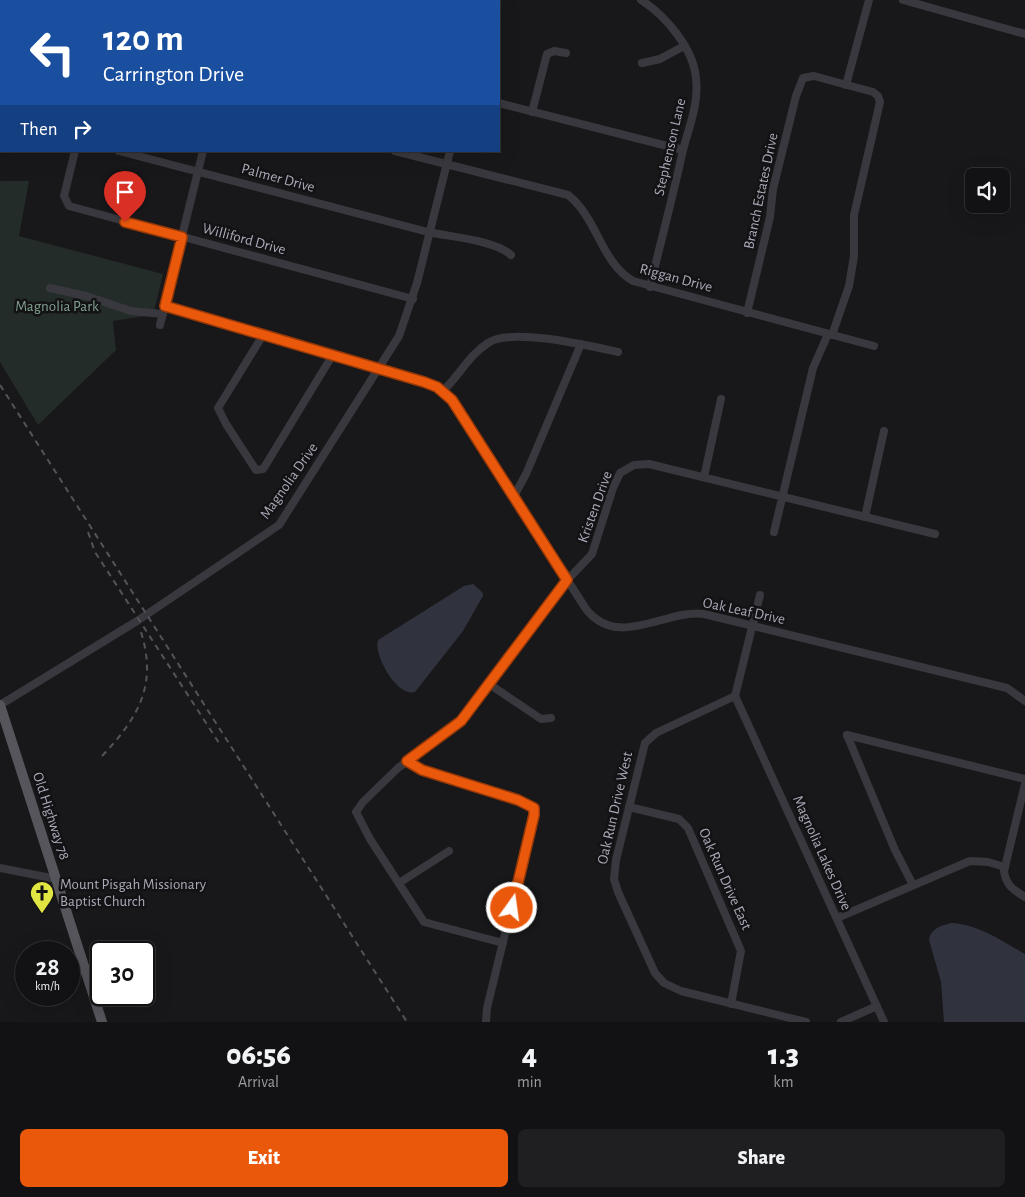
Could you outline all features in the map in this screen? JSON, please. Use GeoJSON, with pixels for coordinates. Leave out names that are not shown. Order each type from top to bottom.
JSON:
{"type":"FeatureCollection","features":[{"type":"Feature","properties":{"kind":"main road","name":"Old Highway 78"},"geometry":{"type":"LineString","coordinates":[[0,705],[102,1022]]}},
{"type":"Feature","properties":{"kind":"street","name":"Stephenson Lane"},"geometry":{"type":"LineString","coordinates":[[641,0],[658,14],[684,46],[694,65],[697,84],[693,113],[650,287]]}},
{"type":"Feature","properties":{"kind":"street"},"geometry":{"type":"LineString","coordinates":[[774,532],[813,368],[830,334],[849,286],[854,256],[854,215],[880,107],[876,94],[846,85],[869,0]]}},
{"type":"Feature","properties":{"kind":"street"},"geometry":{"type":"LineString","coordinates":[[903,0],[1024,31]]}},
{"type":"Feature","properties":{"kind":"street"},"geometry":{"type":"LineString","coordinates":[[642,62],[660,59],[684,46]]}},
{"type":"Feature","properties":{"kind":"street"},"geometry":{"type":"LineString","coordinates":[[532,112],[547,54],[554,51],[566,53]]}},
{"type":"Feature","properties":{"kind":"street","name":"Branch Estates Drive"},"geometry":{"type":"LineString","coordinates":[[747,312],[770,217],[775,180],[799,83],[805,77],[814,76],[846,85]]}},
{"type":"Feature","properties":{"kind":"street"},"geometry":{"type":"LineString","coordinates":[[500,103],[683,150]]}},
{"type":"Feature","properties":{"kind":"street","name":"Williford Drive"},"geometry":{"type":"LineString","coordinates":[[75,152],[64,196],[68,206],[413,299]]}},
{"type":"Feature","properties":{"kind":"street","name":"Palmer Drive"},"geometry":{"type":"LineString","coordinates":[[123,152],[430,232],[504,249],[511,255]]}},
{"type":"Feature","properties":{"kind":"street"},"geometry":{"type":"LineString","coordinates":[[160,325],[203,152]]}},
{"type":"Feature","properties":{"kind":"street","name":"Riggan Drive"},"geometry":{"type":"LineString","coordinates":[[400,152],[568,195],[580,206],[622,274],[633,281],[874,346]]}},
{"type":"Feature","properties":{"kind":"street","name":"Magnolia Drive"},"geometry":{"type":"LineString","coordinates":[[0,705],[137,621],[279,525],[399,336],[413,299],[450,152]]}},
{"type":"Feature","properties":{"kind":"street"},"geometry":{"type":"LineString","coordinates":[[50,288],[86,296],[132,311],[163,314]]}},
{"type":"Feature","properties":{"kind":"street","name":"Oak Leaf Drive"},"geometry":{"type":"LineString","coordinates":[[165,306],[432,384],[443,391],[452,400],[567,580],[590,614],[599,622],[635,628],[695,613],[1006,688],[1025,701]]}},
{"type":"Feature","properties":{"kind":"street"},"geometry":{"type":"LineString","coordinates":[[263,335],[236,382],[220,403],[218,410],[256,470],[262,469],[332,356]]}},
{"type":"Feature","properties":{"kind":"street"},"geometry":{"type":"LineString","coordinates":[[443,391],[482,348],[496,339],[527,338],[581,344],[618,352]]}},
{"type":"Feature","properties":{"kind":"street"},"geometry":{"type":"LineString","coordinates":[[514,496],[526,474],[581,344]]}},
{"type":"Feature","properties":{"kind":"street"},"geometry":{"type":"LineString","coordinates":[[704,477],[721,399]]}},
{"type":"Feature","properties":{"kind":"street"},"geometry":{"type":"LineString","coordinates":[[865,516],[884,431]]}},
{"type":"Feature","properties":{"kind":"street","name":"Kristen Drive"},"geometry":{"type":"LineString","coordinates":[[399,883],[358,818],[356,810],[407,761],[461,721],[567,580],[594,551],[613,488],[623,470],[634,465],[644,464],[783,496],[934,534]]}},
{"type":"Feature","properties":{"kind":"street"},"geometry":{"type":"LineString","coordinates":[[735,696],[760,595]]}},
{"type":"Feature","properties":{"kind":"street"},"geometry":{"type":"LineString","coordinates":[[489,684],[541,719],[551,718]]}},
{"type":"Feature","properties":{"kind":"street","name":"Oak Run Drive West"},"geometry":{"type":"LineString","coordinates":[[731,1004],[681,992],[667,985],[652,968],[614,879],[614,869],[645,744],[656,733],[735,696]]}},
{"type":"Feature","properties":{"kind":"street","name":"Magnolia Lakes Drive"},"geometry":{"type":"LineString","coordinates":[[735,696],[884,1022]]}},
{"type":"Feature","properties":{"kind":"street"},"geometry":{"type":"LineString","coordinates":[[913,885],[895,850],[847,735],[1025,779]]}},
{"type":"Feature","properties":{"kind":"street"},"geometry":{"type":"LineString","coordinates":[[407,761],[422,770],[531,805],[535,810],[485,1014],[486,1022]]}},
{"type":"Feature","properties":{"kind":"street"},"geometry":{"type":"LineString","coordinates":[[1025,784],[1005,867],[1005,880],[1011,888],[1025,897]]}},
{"type":"Feature","properties":{"kind":"street","name":"Oak Run Drive East"},"geometry":{"type":"LineString","coordinates":[[629,807],[679,819],[688,828],[741,951],[731,1004]]}},
{"type":"Feature","properties":{"kind":"street"},"geometry":{"type":"LineString","coordinates":[[448,851],[399,883],[426,924],[503,943]]}},
{"type":"Feature","properties":{"kind":"street"},"geometry":{"type":"LineString","coordinates":[[837,918],[970,861],[988,862],[1005,867]]}},
{"type":"Feature","properties":{"kind":"street"},"geometry":{"type":"LineString","coordinates":[[0,868],[56,879]]}},
{"type":"Feature","properties":{"kind":"street"},"geometry":{"type":"LineString","coordinates":[[731,1004],[806,1022]]}},
{"type":"Feature","properties":{"kind":"street"},"geometry":{"type":"LineString","coordinates":[[841,1022],[877,1006]]}},
{"type":"Feature","properties":{"kind":"green space","name":"Magnolia Park"},"geometry":{"type":"Polygon","coordinates":[[[0,181],[29,181],[19,236],[163,274],[153,315],[113,321],[116,350],[38,425],[0,362],[0,181]]]}},
{"type":"Feature","properties":{"kind":"shaded area"},"geometry":{"type":"Polygon","coordinates":[[[473,584],[483,593],[483,596],[463,631],[415,692],[408,692],[401,688],[388,674],[383,664],[377,646],[378,640],[464,586],[473,584]]]}},
{"type":"Feature","properties":{"kind":"shaded area"},"geometry":{"type":"Polygon","coordinates":[[[951,923],[971,926],[1025,954],[1025,1022],[944,1022],[941,982],[929,940],[934,930],[951,923]]]}},
{"type":"Feature","properties":{"kind":"railway"},"geometry":{"type":"LineString","coordinates":[[0,385],[407,1022]]}},
{"type":"Feature","properties":{"kind":"railway"},"geometry":{"type":"LineString","coordinates":[[88,532],[95,552],[221,746]]}},
{"type":"Feature","properties":{"kind":"railway"},"geometry":{"type":"LineString","coordinates":[[102,756],[126,727],[142,698],[147,666],[140,629]]}},
{"type":"Feature","properties":{"kind":"place","name":"Mount Pisgah Missionary Baptist Church"},"geometry":{"type":"Point","coordinates":[42,914]}},
{"type":"Feature","properties":{"kind":"route"},"geometry":{"type":"LineString","coordinates":[[125,222],[182,237],[165,306],[432,384],[443,391],[452,400],[567,580],[555,593],[461,721],[407,761],[416,768],[518,800],[534,808],[534,815],[512,908]]}}]}
